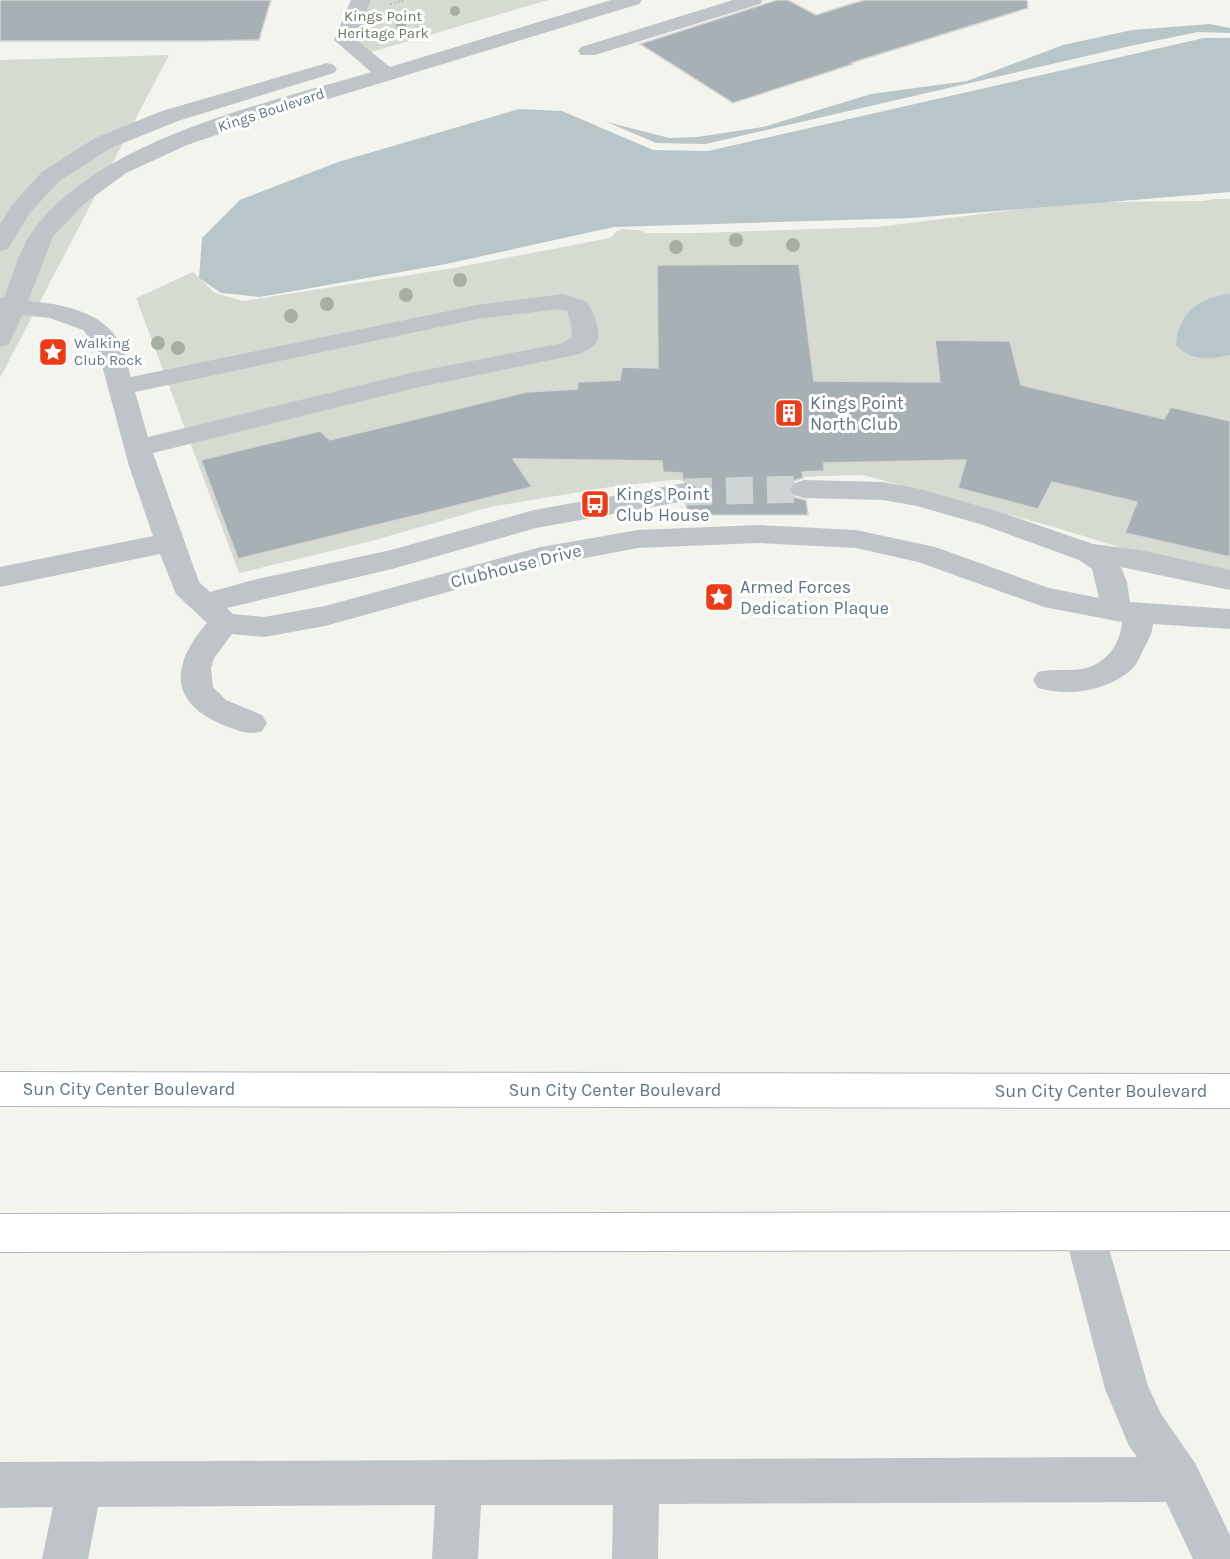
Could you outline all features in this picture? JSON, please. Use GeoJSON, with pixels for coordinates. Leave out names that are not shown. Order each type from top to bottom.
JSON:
{"type":"FeatureCollection","features":[{"type":"Feature","properties":{"kind":"main road","name":"Sun City Center Boulevard"},"geometry":{"type":"LineString","coordinates":[[0,1089],[1230,1091]]}},
{"type":"Feature","properties":{"kind":"main road"},"geometry":{"type":"LineString","coordinates":[[0,1233],[1230,1231]]}},
{"type":"Feature","properties":{"kind":"street"},"geometry":{"type":"LineString","coordinates":[[362,0],[344,40],[386,74]]}},
{"type":"Feature","properties":{"kind":"street"},"geometry":{"type":"LineString","coordinates":[[451,34],[568,0]]}},
{"type":"Feature","properties":{"kind":"street","name":"Kings Boulevard"},"geometry":{"type":"LineString","coordinates":[[0,339],[7,305],[42,234],[76,199],[118,168],[179,140],[386,74],[632,0]]}},
{"type":"Feature","properties":{"kind":"street"},"geometry":{"type":"LineString","coordinates":[[588,51],[753,0]]}},
{"type":"Feature","properties":{"kind":"street","name":"Kings Boulevard"},"geometry":{"type":"LineString","coordinates":[[0,244],[19,211],[50,177],[103,143],[170,116],[387,52]]}},
{"type":"Feature","properties":{"kind":"street"},"geometry":{"type":"LineString","coordinates":[[121,387],[477,312],[563,301],[578,307],[584,324],[585,340],[571,349],[415,380],[138,448]]}},
{"type":"Feature","properties":{"kind":"street"},"geometry":{"type":"LineString","coordinates":[[7,305],[54,311],[92,325],[110,346],[138,448],[186,588],[215,614]]}},
{"type":"Feature","properties":{"kind":"street"},"geometry":{"type":"LineString","coordinates":[[804,489],[883,491],[920,498],[993,519],[1089,553],[1145,561],[1230,580]]}},
{"type":"Feature","properties":{"kind":"street"},"geometry":{"type":"LineString","coordinates":[[251,723],[205,700],[196,681],[197,658],[206,642],[215,614],[253,590],[392,559],[534,519],[685,492]]}},
{"type":"Feature","properties":{"kind":"street","name":"Clubhouse Drive"},"geometry":{"type":"LineString","coordinates":[[215,614],[264,627],[325,616],[541,557],[638,539],[759,534],[856,539],[925,554],[1044,597],[1127,611],[1230,619]]}},
{"type":"Feature","properties":{"kind":"street"},"geometry":{"type":"LineString","coordinates":[[0,577],[170,542]]}},
{"type":"Feature","properties":{"kind":"street"},"geometry":{"type":"LineString","coordinates":[[1048,680],[1093,679],[1122,661],[1137,633],[1105,564],[1089,553]]}},
{"type":"Feature","properties":{"kind":"street"},"geometry":{"type":"LineString","coordinates":[[1084,1231],[1127,1389],[1145,1430],[1179,1479],[1217,1559]]}},
{"type":"Feature","properties":{"kind":"street"},"geometry":{"type":"LineString","coordinates":[[0,1485],[1179,1479]]}},
{"type":"Feature","properties":{"kind":"street"},"geometry":{"type":"LineString","coordinates":[[635,1559],[636,1482]]}},
{"type":"Feature","properties":{"kind":"street"},"geometry":{"type":"LineString","coordinates":[[455,1559],[459,1483]]}},
{"type":"Feature","properties":{"kind":"street"},"geometry":{"type":"LineString","coordinates":[[65,1559],[80,1485]]}},
{"type":"Feature","properties":{"kind":"green space","name":"Kings Point Heritage Park"},"geometry":{"type":"Polygon","coordinates":[[[367,0],[548,0],[368,53],[351,42],[367,0]]]}},
{"type":"Feature","properties":{"kind":"green space"},"geometry":{"type":"Polygon","coordinates":[[[169,55],[0,378],[0,60],[169,55]]]}},
{"type":"Feature","properties":{"kind":"green space"},"geometry":{"type":"Polygon","coordinates":[[[1230,199],[1230,575],[1174,564],[1054,527],[863,475],[672,480],[610,487],[490,507],[368,542],[239,573],[136,298],[193,272],[215,293],[243,301],[454,268],[610,238],[623,229],[647,233],[696,233],[877,227],[1022,209],[1103,202],[1230,199]]]}},
{"type":"Feature","properties":{"kind":"shaded area"},"geometry":{"type":"Polygon","coordinates":[[[1210,24],[1230,28],[1230,33],[1198,32],[1130,46],[706,144],[656,143],[607,122],[669,138],[697,137],[763,127],[871,94],[967,81],[1063,45],[1132,30],[1210,24]]]}},
{"type":"Feature","properties":{"kind":"shaded area"},"geometry":{"type":"Polygon","coordinates":[[[1204,38],[1230,38],[1230,192],[911,218],[614,227],[446,264],[260,297],[221,293],[199,278],[202,238],[240,200],[338,162],[519,109],[562,111],[653,150],[708,151],[1204,38]]]}},
{"type":"Feature","properties":{"kind":"shaded area"},"geometry":{"type":"Polygon","coordinates":[[[1230,294],[1230,355],[1215,358],[1194,357],[1176,345],[1181,324],[1192,309],[1209,299],[1230,294]]]}},
{"type":"Feature","properties":{"kind":"building"},"geometry":{"type":"Polygon","coordinates":[[[0,0],[271,0],[259,40],[0,41],[0,0]]]}},
{"type":"Feature","properties":{"kind":"building"},"geometry":{"type":"Polygon","coordinates":[[[777,0],[788,0],[816,15],[864,0],[1027,0],[1028,8],[851,63],[853,64],[733,103],[640,44],[777,0]]]}},
{"type":"Feature","properties":{"kind":"building","name":"Kings Point North Club"},"geometry":{"type":"Polygon","coordinates":[[[799,264],[814,381],[940,382],[935,340],[1010,341],[1021,385],[1164,419],[1171,407],[1230,421],[1230,557],[1125,533],[1137,502],[1052,482],[1038,509],[958,488],[966,460],[824,463],[824,471],[802,472],[803,478],[793,481],[788,488],[793,497],[806,500],[808,515],[688,515],[686,503],[697,499],[701,491],[696,484],[683,481],[682,473],[663,472],[662,461],[513,459],[532,487],[238,559],[201,460],[320,431],[330,440],[526,392],[577,389],[578,382],[620,380],[622,367],[658,368],[657,265],[799,264]]]}},
{"type":"Feature","properties":{"kind":"tunnel"},"geometry":{"type":"LineString","coordinates":[[685,492],[804,489]]}},
{"type":"Feature","properties":{"kind":"place","name":"Walking Club Rock"},"geometry":{"type":"Point","coordinates":[53,352]}},
{"type":"Feature","properties":{"kind":"place","name":"Kings Point North Club"},"geometry":{"type":"Point","coordinates":[789,413]}},
{"type":"Feature","properties":{"kind":"place","name":"Kings Point Club House"},"geometry":{"type":"Point","coordinates":[595,504]}},
{"type":"Feature","properties":{"kind":"place","name":"Armed Forces Dedication Plaque"},"geometry":{"type":"Point","coordinates":[719,597]}}]}
